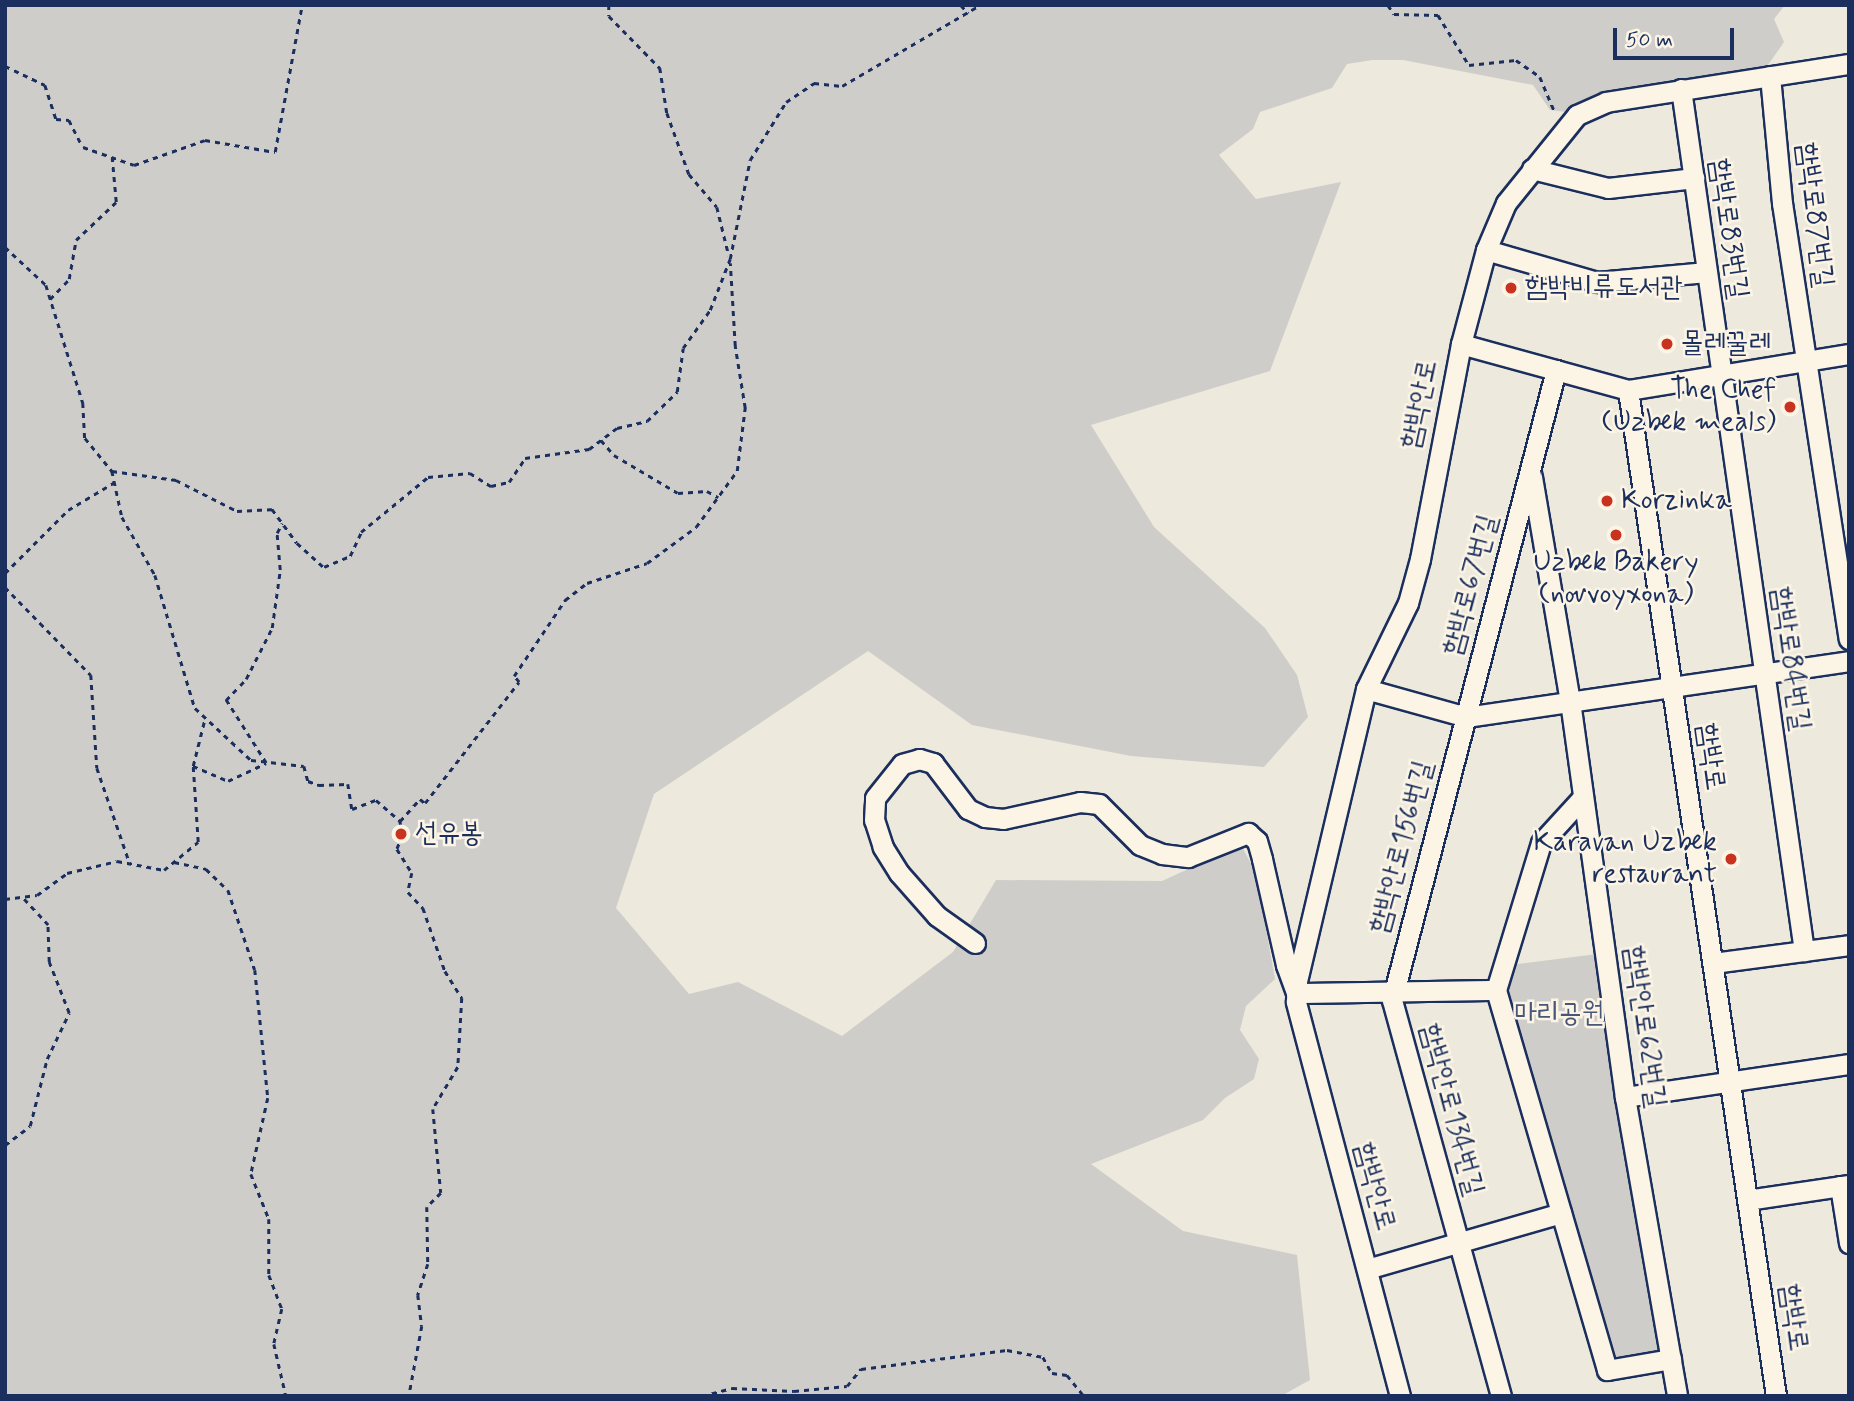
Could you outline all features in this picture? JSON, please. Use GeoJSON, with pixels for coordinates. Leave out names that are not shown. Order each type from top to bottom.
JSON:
{"type":"FeatureCollection","features":[{"type":"Feature","properties":{"kind":"street","name":"함박안로"},"geometry":{"type":"LineString","coordinates":[[1296,993],[1366,689],[1408,603],[1420,559],[1461,344],[1486,250],[1506,203],[1577,115],[1606,102],[1849,65]]}},
{"type":"Feature","properties":{"kind":"street","name":"함박로87번길"},"geometry":{"type":"LineString","coordinates":[[1770,76],[1782,203],[1849,639]]}},
{"type":"Feature","properties":{"kind":"street","name":"함박로83번길"},"geometry":{"type":"LineString","coordinates":[[1681,89],[1719,376]]}},
{"type":"Feature","properties":{"kind":"street"},"geometry":{"type":"LineString","coordinates":[[1532,169],[1608,188],[1694,178]]}},
{"type":"Feature","properties":{"kind":"street"},"geometry":{"type":"LineString","coordinates":[[1486,250],[1597,282],[1707,272]]}},
{"type":"Feature","properties":{"kind":"street"},"geometry":{"type":"LineString","coordinates":[[1461,344],[1628,390],[1849,354]]}},
{"type":"Feature","properties":{"kind":"street","name":"함박로67번길"},"geometry":{"type":"LineString","coordinates":[[1466,717],[1556,370]]}},
{"type":"Feature","properties":{"kind":"street","name":"함박로84번길"},"geometry":{"type":"LineString","coordinates":[[1719,376],[1804,951]]}},
{"type":"Feature","properties":{"kind":"street","name":"함박로"},"geometry":{"type":"LineString","coordinates":[[1628,390],[1776,1396]]}},
{"type":"Feature","properties":{"kind":"street","name":"함박로67번길"},"geometry":{"type":"LineString","coordinates":[[1530,468],[1570,701]]}},
{"type":"Feature","properties":{"kind":"street"},"geometry":{"type":"LineString","coordinates":[[1366,689],[1466,717],[1849,661]]}},
{"type":"Feature","properties":{"kind":"street","name":"함박안로62번길"},"geometry":{"type":"LineString","coordinates":[[1570,701],[1625,1097],[1677,1396]]}},
{"type":"Feature","properties":{"kind":"street","name":"함박안로156번길"},"geometry":{"type":"LineString","coordinates":[[1393,992],[1466,717]]}},
{"type":"Feature","properties":{"kind":"street","name":"함박안로"},"geometry":{"type":"LineString","coordinates":[[975,943],[937,916],[899,873],[883,847],[874,820],[875,798],[902,764],[919,759],[933,763],[968,809],[985,817],[1003,818],[1080,802],[1099,804],[1140,845],[1163,854],[1188,857],[1248,833],[1257,841],[1399,1396]]}},
{"type":"Feature","properties":{"kind":"street"},"geometry":{"type":"LineString","coordinates":[[1583,797],[1541,843],[1496,990],[1607,1370],[1671,1359]]}},
{"type":"Feature","properties":{"kind":"street"},"geometry":{"type":"LineString","coordinates":[[1713,963],[1849,945]]}},
{"type":"Feature","properties":{"kind":"street"},"geometry":{"type":"LineString","coordinates":[[1296,993],[1496,990]]}},
{"type":"Feature","properties":{"kind":"street","name":"함박안로134번길"},"geometry":{"type":"LineString","coordinates":[[1393,992],[1459,1242]]}},
{"type":"Feature","properties":{"kind":"street"},"geometry":{"type":"LineString","coordinates":[[1625,1097],[1849,1065]]}},
{"type":"Feature","properties":{"kind":"street"},"geometry":{"type":"LineString","coordinates":[[1747,1200],[1844,1185],[1849,1243]]}},
{"type":"Feature","properties":{"kind":"street","name":"함박안로134번길"},"geometry":{"type":"LineString","coordinates":[[1367,1269],[1561,1213]]}},
{"type":"Feature","properties":{"kind":"street"},"geometry":{"type":"LineString","coordinates":[[1459,1242],[1501,1396]]}},
{"type":"Feature","properties":{"kind":"path"},"geometry":{"type":"LineString","coordinates":[[5,66],[45,85],[56,119],[69,120],[83,147],[134,165],[205,140],[275,152],[302,5]]}},
{"type":"Feature","properties":{"kind":"path"},"geometry":{"type":"LineString","coordinates":[[400,821],[420,799],[425,803],[519,681],[514,676],[565,600],[587,583],[648,563],[695,527],[737,471],[745,408],[735,345],[730,259],[717,207],[689,174],[667,113],[660,68],[609,16],[608,5]]}},
{"type":"Feature","properties":{"kind":"path"},"geometry":{"type":"LineString","coordinates":[[961,5],[968,13]]}},
{"type":"Feature","properties":{"kind":"path"},"geometry":{"type":"LineString","coordinates":[[112,471],[176,480],[237,511],[272,509],[324,567],[350,556],[361,532],[428,477],[470,472],[491,486],[509,482],[525,458],[589,449],[617,428],[647,421],[677,392],[683,348],[710,310],[730,259],[750,160],[786,102],[814,83],[842,86],[980,5]]}},
{"type":"Feature","properties":{"kind":"path"},"geometry":{"type":"LineString","coordinates":[[1388,5],[1394,14],[1438,15],[1469,65],[1516,60],[1524,65],[1540,77],[1563,131]]}},
{"type":"Feature","properties":{"kind":"path"},"geometry":{"type":"LineString","coordinates":[[50,299],[69,279],[76,240],[117,202],[112,157]]}},
{"type":"Feature","properties":{"kind":"path"},"geometry":{"type":"LineString","coordinates":[[5,247],[46,285],[83,403],[85,438],[112,471],[122,517],[155,575],[195,708],[251,760],[304,766],[308,782],[348,784],[352,809],[376,800],[400,821],[403,835],[397,849],[412,873],[408,892],[423,908],[445,971],[462,998],[458,1067],[433,1109],[440,1193],[427,1207],[428,1264],[418,1295],[422,1326],[409,1396]]}},
{"type":"Feature","properties":{"kind":"path"},"geometry":{"type":"LineString","coordinates":[[601,440],[614,455],[678,493],[706,491],[718,497]]}},
{"type":"Feature","properties":{"kind":"path"},"geometry":{"type":"LineString","coordinates":[[5,573],[68,510],[115,482]]}},
{"type":"Feature","properties":{"kind":"path"},"geometry":{"type":"LineString","coordinates":[[264,760],[226,700],[246,679],[272,628],[280,570],[277,533],[282,523]]}},
{"type":"Feature","properties":{"kind":"path"},"geometry":{"type":"LineString","coordinates":[[5,587],[91,675],[97,768],[130,864]]}},
{"type":"Feature","properties":{"kind":"path"},"geometry":{"type":"LineString","coordinates":[[5,899],[37,895],[67,873],[117,861],[163,870],[198,842],[193,766],[205,718]]}},
{"type":"Feature","properties":{"kind":"path"},"geometry":{"type":"LineString","coordinates":[[193,766],[228,781],[264,760]]}},
{"type":"Feature","properties":{"kind":"path"},"geometry":{"type":"LineString","coordinates":[[174,862],[206,869],[228,890],[255,970],[268,1098],[251,1174],[269,1219],[269,1275],[282,1309],[274,1343],[286,1396]]}},
{"type":"Feature","properties":{"kind":"path"},"geometry":{"type":"LineString","coordinates":[[5,1145],[30,1126],[47,1059],[69,1013],[49,962],[48,925],[22,897]]}},
{"type":"Feature","properties":{"kind":"path"},"geometry":{"type":"LineString","coordinates":[[702,1396],[732,1388],[794,1391],[847,1386],[861,1369],[1007,1350],[1043,1357],[1052,1373],[1067,1375],[1084,1396]]}},
{"type":"Feature","properties":{"kind":"green space"},"geometry":{"type":"Polygon","coordinates":[[[5,5],[1785,5],[1774,19],[1784,42],[1766,68],[1698,76],[1658,90],[1566,112],[1550,110],[1533,85],[1403,60],[1372,60],[1347,64],[1332,88],[1260,112],[1253,129],[1219,155],[1256,199],[1341,182],[1270,371],[1091,425],[1154,527],[1265,628],[1297,675],[1308,717],[1264,767],[1131,756],[972,725],[868,651],[654,794],[616,908],[689,994],[738,982],[842,1036],[953,952],[996,880],[1162,881],[1241,845],[1256,873],[1275,979],[1246,1006],[1240,1030],[1259,1059],[1254,1079],[1225,1098],[1203,1120],[1091,1164],[1183,1231],[1297,1255],[1310,1380],[1281,1396],[5,1396],[5,5]]]}},
{"type":"Feature","properties":{"kind":"green space","name":"마리공원"},"geometry":{"type":"Polygon","coordinates":[[[1605,953],[1671,1359],[1607,1370],[1496,990],[1503,966],[1605,953]]]}},
{"type":"Feature","properties":{"kind":"place","name":"함박비류도서관"},"geometry":{"type":"Point","coordinates":[1511,288]}},
{"type":"Feature","properties":{"kind":"place","name":"몰레꿀레"},"geometry":{"type":"Point","coordinates":[1667,344]}},
{"type":"Feature","properties":{"kind":"place","name":"The Chef (Uzbek meals)"},"geometry":{"type":"Point","coordinates":[1790,407]}},
{"type":"Feature","properties":{"kind":"place","name":"Korzinka"},"geometry":{"type":"Point","coordinates":[1607,501]}},
{"type":"Feature","properties":{"kind":"place","name":"Uzbek Bakery (novvoyxona)"},"geometry":{"type":"Point","coordinates":[1616,535]}},
{"type":"Feature","properties":{"kind":"place","name":"선유봉"},"geometry":{"type":"Point","coordinates":[401,834]}},
{"type":"Feature","properties":{"kind":"place","name":"Karavan Uzbek restaurant"},"geometry":{"type":"Point","coordinates":[1731,859]}}]}
